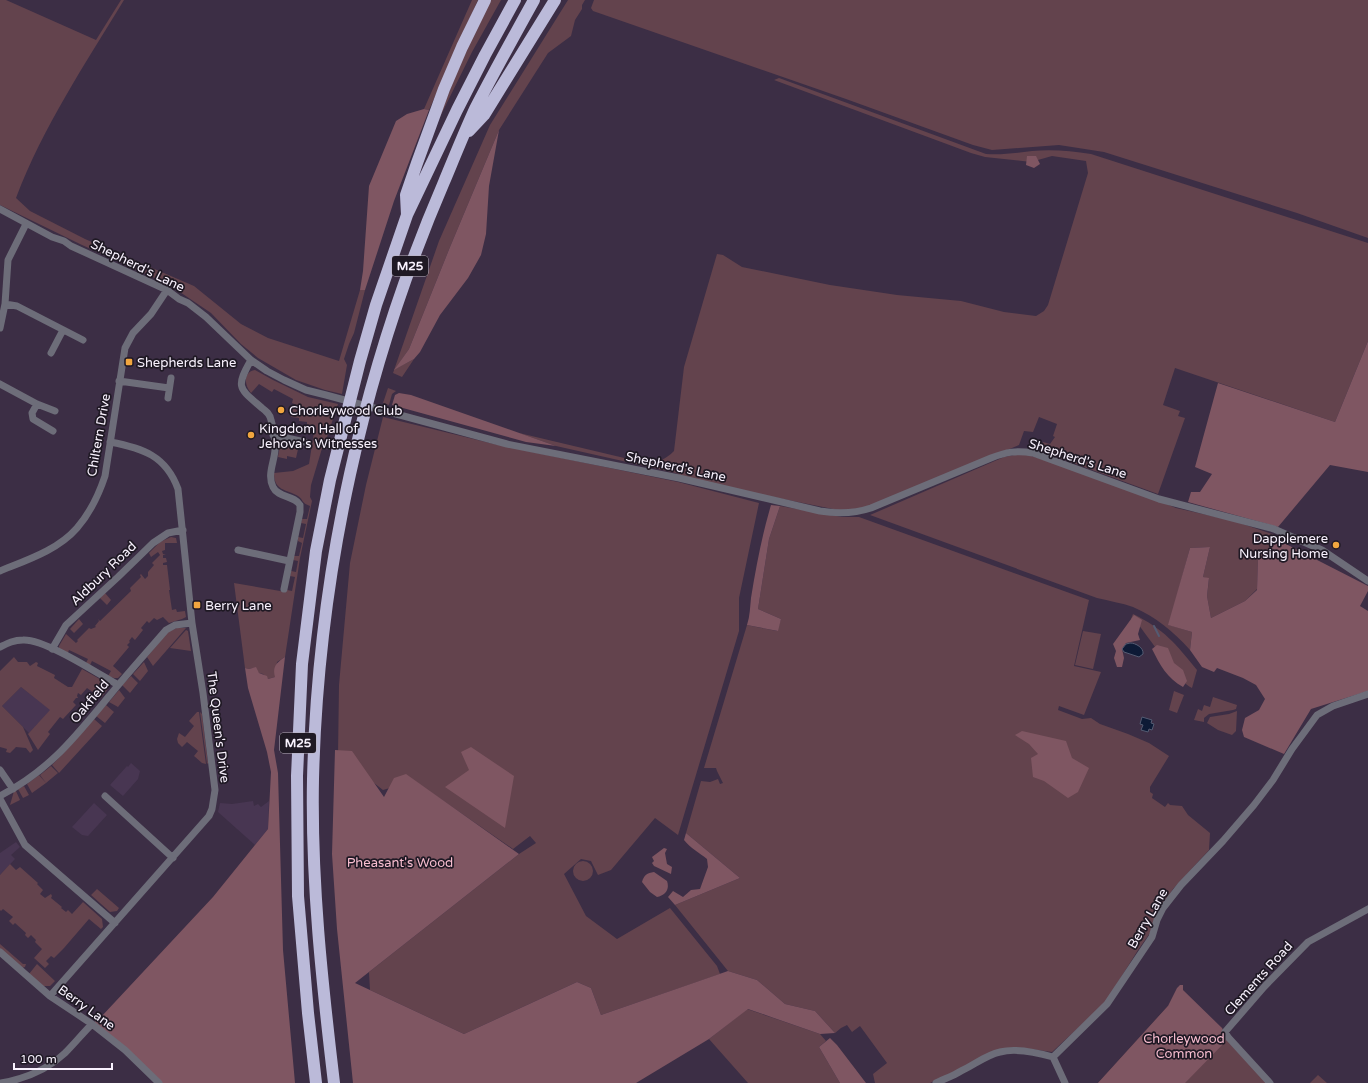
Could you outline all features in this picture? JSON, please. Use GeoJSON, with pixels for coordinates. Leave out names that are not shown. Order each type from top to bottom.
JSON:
{"type":"FeatureCollection","features":[{"type":"Feature","properties":{"kind":"highway","name":"M25"},"geometry":{"type":"LineString","coordinates":[[408,215],[406,195],[416,163],[444,89],[462,47],[485,0]]}},
{"type":"Feature","properties":{"kind":"highway","name":"M25"},"geometry":{"type":"LineString","coordinates":[[316,1083],[308,1013],[298,896],[296,776],[302,664],[316,551],[330,480],[351,393],[376,305],[408,215],[457,110],[515,0]]}},
{"type":"Feature","properties":{"kind":"highway","name":"M25"},"geometry":{"type":"LineString","coordinates":[[334,1083],[325,1009],[315,894],[313,779],[320,662],[333,557],[364,411],[390,322],[422,233],[474,112],[534,0]]}},
{"type":"Feature","properties":{"kind":"highway","name":"M25"},"geometry":{"type":"LineString","coordinates":[[463,138],[484,115],[555,0]]}},
{"type":"Feature","properties":{"kind":"street","name":"Shepherd's Lane"},"geometry":{"type":"LineString","coordinates":[[0,209],[26,224],[167,290],[188,303],[206,317],[251,360],[284,380],[306,390],[507,444],[679,478],[813,510],[840,514],[861,512],[1005,452],[1014,451],[1033,453],[1159,499],[1274,529],[1322,550],[1368,581]]}},
{"type":"Feature","properties":{"kind":"street"},"geometry":{"type":"LineString","coordinates":[[0,328],[6,304],[8,260],[26,224]]}},
{"type":"Feature","properties":{"kind":"street","name":"Chiltern Drive"},"geometry":{"type":"LineString","coordinates":[[0,571],[48,549],[77,529],[89,510],[101,488],[108,464],[123,357],[129,339],[139,325],[151,314],[167,290]]}},
{"type":"Feature","properties":{"kind":"street"},"geometry":{"type":"LineString","coordinates":[[6,304],[17,306],[83,340]]}},
{"type":"Feature","properties":{"kind":"street"},"geometry":{"type":"LineString","coordinates":[[51,353],[63,330]]}},
{"type":"Feature","properties":{"kind":"street"},"geometry":{"type":"LineString","coordinates":[[251,360],[241,380],[242,388],[247,395],[270,416],[274,452],[270,477],[273,487],[278,493],[296,501],[300,507],[284,589]]}},
{"type":"Feature","properties":{"kind":"street"},"geometry":{"type":"LineString","coordinates":[[168,398],[171,378]]}},
{"type":"Feature","properties":{"kind":"street"},"geometry":{"type":"LineString","coordinates":[[120,381],[169,388]]}},
{"type":"Feature","properties":{"kind":"street"},"geometry":{"type":"LineString","coordinates":[[0,384],[55,412]]}},
{"type":"Feature","properties":{"kind":"street"},"geometry":{"type":"LineString","coordinates":[[37,404],[32,413],[33,419],[53,431]]}},
{"type":"Feature","properties":{"kind":"street"},"geometry":{"type":"LineString","coordinates":[[273,435],[305,442]]}},
{"type":"Feature","properties":{"kind":"street","name":"The Queen's Drive"},"geometry":{"type":"LineString","coordinates":[[50,996],[209,816],[212,809],[215,790],[192,623],[178,489],[166,467],[147,452],[122,444],[110,442]]}},
{"type":"Feature","properties":{"kind":"street","name":"Aldbury Road"},"geometry":{"type":"LineString","coordinates":[[52,649],[66,625],[152,543],[168,533],[183,530]]}},
{"type":"Feature","properties":{"kind":"street"},"geometry":{"type":"LineString","coordinates":[[238,550],[289,561]]}},
{"type":"Feature","properties":{"kind":"street","name":"Oakfield"},"geometry":{"type":"LineString","coordinates":[[0,796],[36,774],[66,748],[166,630],[175,625],[192,623]]}},
{"type":"Feature","properties":{"kind":"street"},"geometry":{"type":"LineString","coordinates":[[0,647],[12,640],[25,639],[40,643],[118,685]]}},
{"type":"Feature","properties":{"kind":"street","name":"Berry Lane"},"geometry":{"type":"LineString","coordinates":[[1053,1057],[1107,1004],[1152,937],[1157,920],[1163,908],[1181,884],[1223,841],[1254,805],[1273,780],[1292,749],[1317,715],[1333,706],[1368,694]]}},
{"type":"Feature","properties":{"kind":"street"},"geometry":{"type":"LineString","coordinates":[[0,770],[13,789]]}},
{"type":"Feature","properties":{"kind":"street"},"geometry":{"type":"LineString","coordinates":[[105,796],[173,858]]}},
{"type":"Feature","properties":{"kind":"street"},"geometry":{"type":"LineString","coordinates":[[0,799],[22,841],[29,849],[115,923]]}},
{"type":"Feature","properties":{"kind":"street","name":"Clements Road"},"geometry":{"type":"LineString","coordinates":[[1270,1083],[1225,1032],[1273,977],[1308,942],[1368,909]]}},
{"type":"Feature","properties":{"kind":"street","name":"Berry Lane"},"geometry":{"type":"LineString","coordinates":[[0,952],[50,996],[92,1024],[136,1059],[159,1083]]}},
{"type":"Feature","properties":{"kind":"street"},"geometry":{"type":"LineString","coordinates":[[1,1083],[15,1080],[41,1070],[64,1054],[92,1024]]}},
{"type":"Feature","properties":{"kind":"street"},"geometry":{"type":"LineString","coordinates":[[936,1083],[1001,1051],[1041,1053],[1053,1057],[1065,1083]]}},
{"type":"Feature","properties":{"kind":"shaded area"},"geometry":{"type":"Polygon","coordinates":[[[21,687],[51,710],[29,733],[2,706],[21,687]]]}},
{"type":"Feature","properties":{"kind":"shaded area"},"geometry":{"type":"Polygon","coordinates":[[[131,763],[140,771],[138,779],[123,796],[110,785],[131,763]]]}},
{"type":"Feature","properties":{"kind":"shaded area"},"geometry":{"type":"Polygon","coordinates":[[[253,801],[254,806],[258,804],[261,807],[269,801],[268,829],[255,845],[218,812],[220,803],[232,804],[253,801]]]}},
{"type":"Feature","properties":{"kind":"shaded area"},"geometry":{"type":"Polygon","coordinates":[[[94,803],[107,815],[88,836],[82,835],[72,827],[94,803]]]}},
{"type":"Feature","properties":{"kind":"shaded area"},"geometry":{"type":"Polygon","coordinates":[[[16,842],[20,847],[11,855],[15,859],[0,875],[0,853],[16,842]]]}},
{"type":"Feature","properties":{"kind":"green space"},"geometry":{"type":"Polygon","coordinates":[[[0,0],[6,0],[96,40],[121,0],[124,0],[52,121],[16,198],[30,211],[85,239],[194,286],[241,324],[268,338],[339,361],[360,290],[365,290],[354,333],[344,359],[347,365],[342,394],[296,380],[258,358],[241,344],[211,313],[168,284],[82,245],[0,205],[0,0]]]}},
{"type":"Feature","properties":{"kind":"green space"},"geometry":{"type":"Polygon","coordinates":[[[472,0],[478,0],[429,110],[424,109],[472,0]]]}},
{"type":"Feature","properties":{"kind":"green space"},"geometry":{"type":"Polygon","coordinates":[[[490,0],[501,0],[472,52],[438,121],[458,69],[490,0]]]}},
{"type":"Feature","properties":{"kind":"green space"},"geometry":{"type":"Polygon","coordinates":[[[568,0],[585,0],[582,5],[582,9],[575,20],[571,36],[548,53],[499,130],[409,349],[395,369],[414,359],[402,377],[393,373],[439,241],[490,125],[568,0]]]}},
{"type":"Feature","properties":{"kind":"green space"},"geometry":{"type":"Polygon","coordinates":[[[594,0],[1368,0],[1368,238],[1297,213],[1104,152],[1059,145],[992,150],[973,145],[593,11],[591,8],[594,0]]]}},
{"type":"Feature","properties":{"kind":"green space"},"geometry":{"type":"Polygon","coordinates":[[[779,78],[986,154],[1047,150],[1091,154],[1368,243],[1368,341],[1335,422],[1175,368],[1163,405],[1180,411],[1178,416],[1185,418],[1158,494],[1040,451],[1043,442],[1050,444],[1055,437],[1053,436],[1057,424],[1039,417],[1033,432],[1024,431],[1019,445],[876,504],[857,509],[838,510],[773,497],[556,446],[519,433],[637,461],[657,461],[670,455],[674,451],[684,367],[717,254],[723,255],[742,267],[830,285],[897,295],[961,301],[1004,312],[1036,316],[1044,311],[1048,305],[1088,173],[1086,161],[1052,156],[1031,162],[985,157],[774,80],[779,78]]]}},
{"type":"Feature","properties":{"kind":"green space"},"geometry":{"type":"Polygon","coordinates":[[[424,109],[429,110],[394,201],[365,290],[360,290],[363,271],[369,186],[396,121],[407,114],[424,109]]]}},
{"type":"Feature","properties":{"kind":"green space"},"geometry":{"type":"Polygon","coordinates":[[[499,130],[489,186],[486,234],[481,255],[468,278],[440,315],[420,352],[414,359],[394,370],[409,349],[499,130]]]}},
{"type":"Feature","properties":{"kind":"green space"},"geometry":{"type":"Polygon","coordinates":[[[1027,156],[1036,156],[1040,164],[1034,168],[1026,165],[1027,156]]]}},
{"type":"Feature","properties":{"kind":"green space"},"geometry":{"type":"Polygon","coordinates":[[[1368,341],[1368,472],[1330,465],[1278,527],[1188,502],[1191,492],[1200,492],[1212,474],[1195,467],[1218,383],[1335,422],[1368,341]]]}},
{"type":"Feature","properties":{"kind":"green space"},"geometry":{"type":"Polygon","coordinates":[[[255,370],[308,397],[338,404],[323,445],[311,485],[310,497],[312,501],[300,558],[285,657],[277,662],[275,677],[268,679],[253,668],[245,668],[234,583],[286,592],[287,590],[292,591],[295,577],[290,576],[291,571],[296,572],[298,561],[293,560],[294,556],[299,556],[302,543],[298,541],[298,537],[303,538],[306,524],[301,523],[302,519],[307,519],[310,506],[305,504],[300,497],[278,486],[274,473],[293,471],[309,464],[315,426],[307,425],[307,422],[299,421],[299,418],[291,417],[293,405],[309,410],[292,403],[293,399],[274,389],[272,392],[259,384],[251,393],[247,386],[246,379],[248,373],[255,370]]]}},
{"type":"Feature","properties":{"kind":"green space"},"geometry":{"type":"Polygon","coordinates":[[[388,388],[396,391],[392,394],[389,405],[383,403],[388,388]]]}},
{"type":"Feature","properties":{"kind":"green space"},"geometry":{"type":"Polygon","coordinates":[[[399,393],[411,395],[556,446],[526,442],[392,405],[395,395],[399,393]]]}},
{"type":"Feature","properties":{"kind":"green space"},"geometry":{"type":"Polygon","coordinates":[[[383,417],[494,444],[678,482],[759,503],[739,598],[739,631],[678,835],[655,818],[611,870],[598,875],[591,861],[581,859],[564,874],[586,916],[617,939],[670,908],[717,966],[720,974],[601,1015],[591,988],[577,982],[464,1034],[370,990],[369,972],[519,854],[536,843],[530,836],[513,849],[406,775],[400,785],[383,790],[338,755],[339,685],[350,563],[366,485],[383,417]]]}},
{"type":"Feature","properties":{"kind":"green space"},"geometry":{"type":"Polygon","coordinates":[[[290,443],[299,445],[296,458],[287,456],[287,459],[278,457],[280,445],[289,447],[290,443]]]}},
{"type":"Feature","properties":{"kind":"green space"},"geometry":{"type":"Polygon","coordinates":[[[1028,455],[1061,465],[1135,491],[1176,508],[1234,521],[1284,538],[1258,556],[1257,589],[1245,601],[1211,618],[1207,596],[1209,579],[1203,577],[1210,547],[1190,548],[1169,625],[1192,632],[1190,650],[1164,625],[1133,607],[1097,598],[870,515],[1004,457],[1028,455]]]}},
{"type":"Feature","properties":{"kind":"green space"},"geometry":{"type":"Polygon","coordinates":[[[771,505],[780,506],[769,539],[758,609],[781,619],[778,631],[747,625],[757,563],[771,505]]]}},
{"type":"Feature","properties":{"kind":"green space"},"geometry":{"type":"Polygon","coordinates":[[[780,506],[842,517],[859,517],[1089,600],[1074,666],[1101,672],[1084,715],[1059,706],[1058,710],[1082,719],[1091,718],[1100,724],[1149,743],[1169,756],[1150,787],[1150,792],[1153,794],[1152,798],[1165,807],[1168,803],[1170,805],[1182,806],[1188,815],[1210,833],[1209,850],[1173,889],[1154,920],[1150,933],[1105,1003],[1052,1052],[1023,1048],[1002,1049],[930,1083],[875,1083],[873,1074],[887,1063],[860,1026],[852,1032],[847,1025],[835,1033],[815,1011],[785,1004],[757,980],[728,971],[675,905],[740,878],[686,833],[701,781],[710,782],[718,779],[720,784],[723,783],[716,768],[704,768],[747,625],[777,631],[781,619],[758,609],[769,539],[780,506]]]}},
{"type":"Feature","properties":{"kind":"green space"},"geometry":{"type":"Polygon","coordinates":[[[171,537],[176,538],[177,543],[165,543],[165,550],[162,551],[163,554],[166,554],[163,555],[163,558],[166,558],[167,562],[163,563],[163,565],[167,565],[172,610],[176,609],[177,612],[185,611],[186,617],[169,623],[163,617],[157,620],[154,618],[149,623],[147,621],[141,628],[143,630],[135,640],[132,637],[127,645],[129,647],[113,666],[122,674],[118,678],[108,676],[111,671],[92,661],[90,665],[86,663],[88,659],[69,650],[67,655],[59,648],[66,634],[76,643],[78,641],[77,640],[89,628],[91,629],[96,627],[95,626],[99,621],[98,619],[100,621],[131,591],[130,588],[141,577],[141,574],[145,579],[148,576],[148,572],[154,565],[152,563],[160,555],[158,552],[151,557],[149,553],[160,542],[171,537]]]}},
{"type":"Feature","properties":{"kind":"green space"},"geometry":{"type":"Polygon","coordinates":[[[1280,541],[1368,586],[1368,591],[1360,606],[1368,611],[1368,691],[1311,709],[1284,754],[1244,737],[1242,730],[1245,718],[1259,710],[1265,699],[1256,685],[1243,678],[1217,668],[1214,672],[1202,667],[1190,650],[1192,632],[1168,625],[1190,548],[1210,547],[1203,577],[1209,578],[1207,596],[1211,618],[1245,601],[1257,590],[1258,556],[1280,541]]]}},
{"type":"Feature","properties":{"kind":"green space"},"geometry":{"type":"Polygon","coordinates":[[[105,593],[111,600],[107,605],[100,598],[105,593]]]}},
{"type":"Feature","properties":{"kind":"green space"},"geometry":{"type":"Polygon","coordinates":[[[1133,614],[1153,625],[1169,638],[1197,670],[1192,688],[1179,678],[1137,623],[1131,619],[1133,614]]]}},
{"type":"Feature","properties":{"kind":"green space"},"geometry":{"type":"Polygon","coordinates":[[[1134,615],[1142,620],[1138,634],[1140,640],[1126,643],[1122,649],[1124,658],[1122,667],[1117,667],[1114,658],[1116,651],[1113,644],[1134,615]]]}},
{"type":"Feature","properties":{"kind":"green space"},"geometry":{"type":"Polygon","coordinates":[[[79,619],[83,624],[74,633],[70,629],[79,619]]]}},
{"type":"Feature","properties":{"kind":"green space"},"geometry":{"type":"Polygon","coordinates":[[[177,628],[186,628],[153,666],[147,657],[168,632],[177,628]]]}},
{"type":"Feature","properties":{"kind":"green space"},"geometry":{"type":"Polygon","coordinates":[[[186,630],[188,631],[191,651],[170,648],[186,630]]]}},
{"type":"Feature","properties":{"kind":"green space"},"geometry":{"type":"Polygon","coordinates":[[[1083,631],[1101,634],[1093,669],[1075,665],[1083,631]]]}},
{"type":"Feature","properties":{"kind":"green space"},"geometry":{"type":"Polygon","coordinates":[[[1157,645],[1168,648],[1174,663],[1183,670],[1187,681],[1183,687],[1173,680],[1161,666],[1152,649],[1157,645]]]}},
{"type":"Feature","properties":{"kind":"green space"},"geometry":{"type":"Polygon","coordinates":[[[14,657],[18,662],[27,662],[30,666],[36,662],[38,663],[37,666],[55,675],[54,678],[68,687],[72,687],[82,669],[105,682],[108,689],[101,698],[87,688],[81,695],[78,693],[78,698],[76,698],[73,702],[76,705],[63,719],[60,717],[48,732],[50,734],[38,750],[28,734],[50,710],[21,687],[2,706],[23,727],[33,750],[30,753],[26,748],[16,747],[10,753],[6,752],[7,749],[0,747],[0,671],[14,657]]]}},
{"type":"Feature","properties":{"kind":"green space"},"geometry":{"type":"Polygon","coordinates":[[[285,657],[274,750],[278,773],[283,950],[295,1083],[159,1083],[93,1023],[101,1017],[213,897],[268,829],[271,772],[267,752],[248,688],[245,668],[249,669],[256,667],[259,673],[267,676],[268,679],[275,677],[274,670],[276,665],[285,657]]]}},
{"type":"Feature","properties":{"kind":"green space"},"geometry":{"type":"Polygon","coordinates":[[[144,662],[148,671],[140,681],[133,674],[144,662]]]}},
{"type":"Feature","properties":{"kind":"green space"},"geometry":{"type":"Polygon","coordinates":[[[131,676],[138,683],[130,693],[122,685],[131,676]]]}},
{"type":"Feature","properties":{"kind":"green space"},"geometry":{"type":"Polygon","coordinates":[[[119,690],[125,698],[118,707],[109,702],[119,690]]]}},
{"type":"Feature","properties":{"kind":"green space"},"geometry":{"type":"Polygon","coordinates":[[[1174,691],[1184,695],[1177,713],[1169,710],[1174,691]]]}},
{"type":"Feature","properties":{"kind":"green space"},"geometry":{"type":"Polygon","coordinates":[[[1213,697],[1237,705],[1236,709],[1209,714],[1204,718],[1204,722],[1194,720],[1198,709],[1202,711],[1204,705],[1210,707],[1213,697]]]}},
{"type":"Feature","properties":{"kind":"green space"},"geometry":{"type":"Polygon","coordinates":[[[106,705],[114,712],[105,723],[96,716],[106,705]]]}},
{"type":"Feature","properties":{"kind":"green space"},"geometry":{"type":"Polygon","coordinates":[[[1237,711],[1236,731],[1232,735],[1218,730],[1207,723],[1210,717],[1237,711]]]}},
{"type":"Feature","properties":{"kind":"green space"},"geometry":{"type":"Polygon","coordinates":[[[197,712],[199,712],[206,764],[202,763],[194,756],[198,751],[187,742],[182,747],[178,743],[177,739],[179,733],[185,737],[194,726],[189,721],[197,712]]]}},
{"type":"Feature","properties":{"kind":"green space"},"geometry":{"type":"Polygon","coordinates":[[[200,712],[202,714],[207,764],[200,712]]]}},
{"type":"Feature","properties":{"kind":"green space"},"geometry":{"type":"Polygon","coordinates":[[[94,719],[102,726],[59,773],[52,765],[94,719]]]}},
{"type":"Feature","properties":{"kind":"green space"},"geometry":{"type":"Polygon","coordinates":[[[1022,731],[1066,741],[1072,758],[1089,768],[1078,792],[1068,798],[1044,781],[1033,777],[1031,758],[1038,754],[1029,744],[1015,735],[1022,731]]]}},
{"type":"Feature","properties":{"kind":"green space"},"geometry":{"type":"Polygon","coordinates":[[[471,747],[514,776],[505,828],[445,787],[469,770],[461,752],[471,747]]]}},
{"type":"Feature","properties":{"kind":"green space","name":"Pheasant's Wood"},"geometry":{"type":"Polygon","coordinates":[[[335,750],[352,751],[384,797],[394,778],[406,774],[519,854],[355,983],[464,1034],[577,982],[591,988],[601,1015],[728,971],[757,980],[785,1004],[815,1011],[835,1033],[820,1034],[748,1009],[709,1039],[636,1083],[353,1083],[337,929],[332,854],[335,750]]]}},
{"type":"Feature","properties":{"kind":"green space"},"geometry":{"type":"Polygon","coordinates":[[[51,766],[58,773],[46,783],[40,775],[51,766]]]}},
{"type":"Feature","properties":{"kind":"green space"},"geometry":{"type":"Polygon","coordinates":[[[39,775],[46,783],[32,793],[27,784],[39,775]]]}},
{"type":"Feature","properties":{"kind":"green space"},"geometry":{"type":"Polygon","coordinates":[[[24,786],[29,795],[23,798],[18,789],[24,786]]]}},
{"type":"Feature","properties":{"kind":"green space"},"geometry":{"type":"Polygon","coordinates":[[[14,791],[16,791],[20,800],[10,805],[14,791]]]}},
{"type":"Feature","properties":{"kind":"green space"},"geometry":{"type":"Polygon","coordinates":[[[686,833],[740,878],[675,905],[668,897],[673,891],[683,897],[691,890],[700,889],[708,867],[707,859],[684,840],[686,833]]]}},
{"type":"Feature","properties":{"kind":"green space"},"geometry":{"type":"Polygon","coordinates":[[[664,848],[667,849],[665,853],[667,864],[672,867],[671,874],[654,866],[652,863],[654,861],[652,857],[664,848]]]}},
{"type":"Feature","properties":{"kind":"green space"},"geometry":{"type":"Polygon","coordinates":[[[583,861],[590,864],[593,871],[590,878],[583,881],[576,878],[573,871],[576,864],[583,861]]]}},
{"type":"Feature","properties":{"kind":"green space"},"geometry":{"type":"Polygon","coordinates":[[[10,864],[16,870],[20,867],[38,883],[37,884],[43,890],[40,894],[45,898],[51,894],[51,898],[66,912],[68,910],[72,914],[83,902],[102,919],[103,927],[101,929],[89,919],[54,958],[51,956],[46,961],[49,964],[45,968],[34,958],[42,949],[35,942],[36,940],[31,935],[28,938],[25,935],[26,933],[15,923],[13,925],[9,921],[13,917],[3,909],[1,911],[0,910],[0,875],[10,864]]]}},
{"type":"Feature","properties":{"kind":"green space"},"geometry":{"type":"Polygon","coordinates":[[[654,872],[667,881],[668,884],[666,892],[657,897],[650,892],[642,882],[646,875],[654,872]]]}},
{"type":"Feature","properties":{"kind":"green space"},"geometry":{"type":"Polygon","coordinates":[[[97,889],[119,908],[117,911],[110,912],[91,895],[97,889]]]}},
{"type":"Feature","properties":{"kind":"green space"},"geometry":{"type":"Polygon","coordinates":[[[0,944],[23,964],[26,964],[25,967],[22,968],[0,949],[0,944]]]}},
{"type":"Feature","properties":{"kind":"green space"},"geometry":{"type":"Polygon","coordinates":[[[37,964],[55,981],[50,986],[43,986],[29,974],[37,964]]]}},
{"type":"Feature","properties":{"kind":"green space","name":"Chorleywood Common"},"geometry":{"type":"Polygon","coordinates":[[[1180,985],[1183,985],[1183,990],[1222,1028],[1227,1040],[1185,1083],[1098,1083],[1168,1006],[1180,985]]]}},
{"type":"Feature","properties":{"kind":"green space","name":"Chorleywood Common"},"geometry":{"type":"Polygon","coordinates":[[[1168,1006],[1222,1028],[1227,1040],[1267,1083],[1098,1083],[1168,1006]]]}},
{"type":"Feature","properties":{"kind":"green space"},"geometry":{"type":"Polygon","coordinates":[[[747,1009],[820,1034],[826,1041],[819,1047],[840,1083],[748,1083],[709,1039],[747,1009]]]}},
{"type":"Feature","properties":{"kind":"green space"},"geometry":{"type":"Polygon","coordinates":[[[830,1038],[866,1083],[840,1083],[819,1047],[830,1038]]]}},
{"type":"Feature","properties":{"kind":"green space"},"geometry":{"type":"Polygon","coordinates":[[[1318,1075],[1327,1083],[1310,1083],[1318,1075]]]}},
{"type":"Feature","properties":{"kind":"water"},"geometry":{"type":"Polygon","coordinates":[[[1130,643],[1139,646],[1143,654],[1139,657],[1124,652],[1122,649],[1126,644],[1130,643]]]}},
{"type":"Feature","properties":{"kind":"water"},"geometry":{"type":"Polygon","coordinates":[[[1142,717],[1152,720],[1151,723],[1154,724],[1152,730],[1149,729],[1148,732],[1141,730],[1143,725],[1140,724],[1142,717]]]}},
{"type":"Feature","properties":{"kind":"waterway"},"geometry":{"type":"LineString","coordinates":[[1154,626],[1159,636]]}},
{"type":"Feature","properties":{"kind":"place","name":"Shepherds Lane"},"geometry":{"type":"Point","coordinates":[129,362]}},
{"type":"Feature","properties":{"kind":"place","name":"Chorleywood Club"},"geometry":{"type":"Point","coordinates":[281,410]}},
{"type":"Feature","properties":{"kind":"place","name":"Kingdom Hall of Jehova's Witnesses"},"geometry":{"type":"Point","coordinates":[251,435]}},
{"type":"Feature","properties":{"kind":"place","name":"Dapplemere Nursing Home"},"geometry":{"type":"Point","coordinates":[1336,545]}},
{"type":"Feature","properties":{"kind":"place","name":"Berry Lane"},"geometry":{"type":"Point","coordinates":[197,605]}}]}
